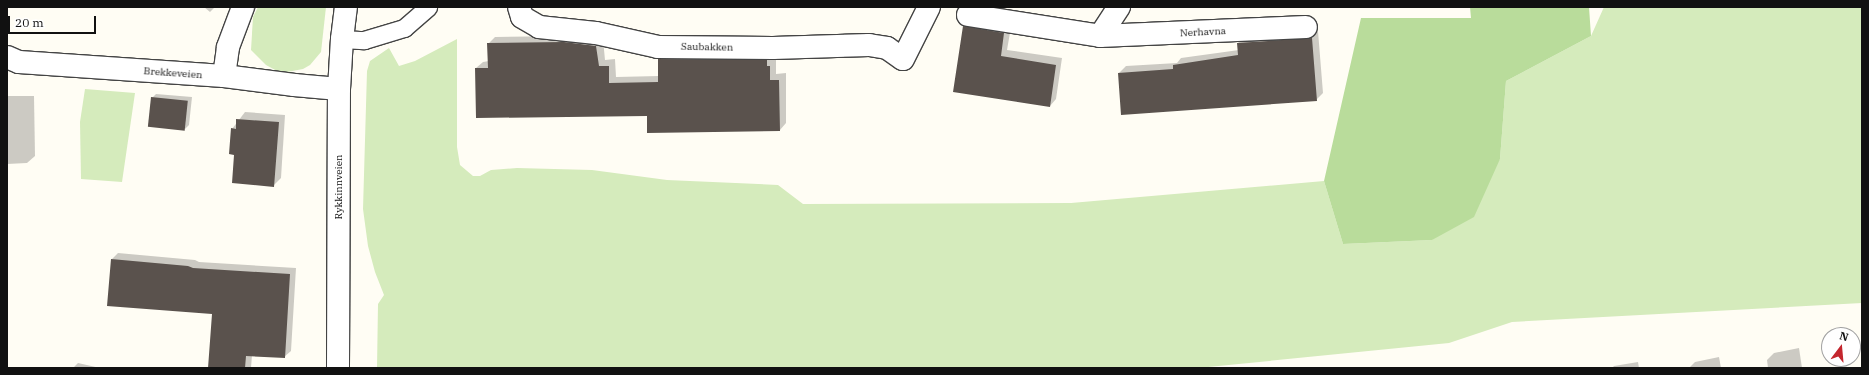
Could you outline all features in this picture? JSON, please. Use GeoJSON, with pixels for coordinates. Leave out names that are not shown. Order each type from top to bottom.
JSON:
{"type":"FeatureCollection","features":[{"type":"Feature","properties":{"kind":"street"},"geometry":{"type":"LineString","coordinates":[[224,76],[228,47],[243,7]]}},
{"type":"Feature","properties":{"kind":"street","name":"Rykkinnveien"},"geometry":{"type":"LineString","coordinates":[[338,368],[339,89],[342,39],[346,7]]}},
{"type":"Feature","properties":{"kind":"street","name":"Saubakken"},"geometry":{"type":"LineString","coordinates":[[519,7],[522,17],[539,27],[596,33],[658,47],[773,48],[869,45],[887,48],[904,59],[929,7]]}},
{"type":"Feature","properties":{"kind":"street"},"geometry":{"type":"LineString","coordinates":[[1100,36],[1119,7]]}},
{"type":"Feature","properties":{"kind":"street","name":"Nerhavna"},"geometry":{"type":"LineString","coordinates":[[968,15],[1100,36],[1306,27]]}},
{"type":"Feature","properties":{"kind":"street","name":"Brekkeveien"},"geometry":{"type":"LineString","coordinates":[[7,57],[19,62],[224,76],[294,86],[339,89]]}},
{"type":"Feature","properties":{"kind":"lane"},"geometry":{"type":"LineString","coordinates":[[342,39],[364,40],[404,28],[428,7]]}},
{"type":"Feature","properties":{"kind":"green space"},"geometry":{"type":"Polygon","coordinates":[[[258,7],[326,7],[321,52],[310,65],[303,69],[287,72],[277,71],[266,65],[251,50],[253,17],[258,7]]]}},
{"type":"Feature","properties":{"kind":"green space"},"geometry":{"type":"Polygon","coordinates":[[[1470,7],[1589,7],[1591,36],[1506,81],[1500,159],[1474,217],[1432,240],[1343,244],[1324,181],[1361,18],[1471,18],[1470,7]]]}},
{"type":"Feature","properties":{"kind":"green space"},"geometry":{"type":"Polygon","coordinates":[[[1604,7],[1862,7],[1862,303],[1512,322],[1449,343],[1198,368],[377,368],[378,304],[384,295],[375,272],[368,246],[363,209],[367,71],[370,61],[389,48],[399,66],[415,61],[457,39],[457,147],[460,165],[473,176],[480,176],[491,170],[517,168],[592,170],[667,180],[778,185],[803,204],[1071,203],[1324,181],[1343,244],[1432,240],[1500,159],[1506,81],[1591,36],[1604,7]]]}},
{"type":"Feature","properties":{"kind":"green space"},"geometry":{"type":"Polygon","coordinates":[[[85,89],[135,93],[122,182],[81,179],[80,122],[85,89]]]}},
{"type":"Feature","properties":{"kind":"building"},"geometry":{"type":"Polygon","coordinates":[[[963,26],[1004,33],[1001,56],[1056,65],[1050,107],[953,92],[963,26]]]}},
{"type":"Feature","properties":{"kind":"building"},"geometry":{"type":"Polygon","coordinates":[[[1312,38],[1317,101],[1121,115],[1118,73],[1173,69],[1173,65],[1238,55],[1237,43],[1312,38]]]}},
{"type":"Feature","properties":{"kind":"building"},"geometry":{"type":"Polygon","coordinates":[[[564,42],[596,46],[599,66],[609,66],[609,83],[658,82],[658,59],[767,60],[767,66],[770,66],[770,80],[779,80],[780,131],[647,133],[647,116],[476,118],[475,68],[488,68],[487,43],[564,42]]]}},
{"type":"Feature","properties":{"kind":"building"},"geometry":{"type":"Polygon","coordinates":[[[151,97],[188,101],[185,131],[148,127],[151,97]]]}},
{"type":"Feature","properties":{"kind":"building"},"geometry":{"type":"Polygon","coordinates":[[[236,119],[279,122],[274,187],[232,183],[234,155],[229,154],[231,128],[236,129],[236,119]]]}},
{"type":"Feature","properties":{"kind":"building"},"geometry":{"type":"Polygon","coordinates":[[[111,259],[188,266],[193,268],[290,274],[285,358],[246,356],[245,368],[208,368],[212,314],[107,306],[111,259]]]}}]}
